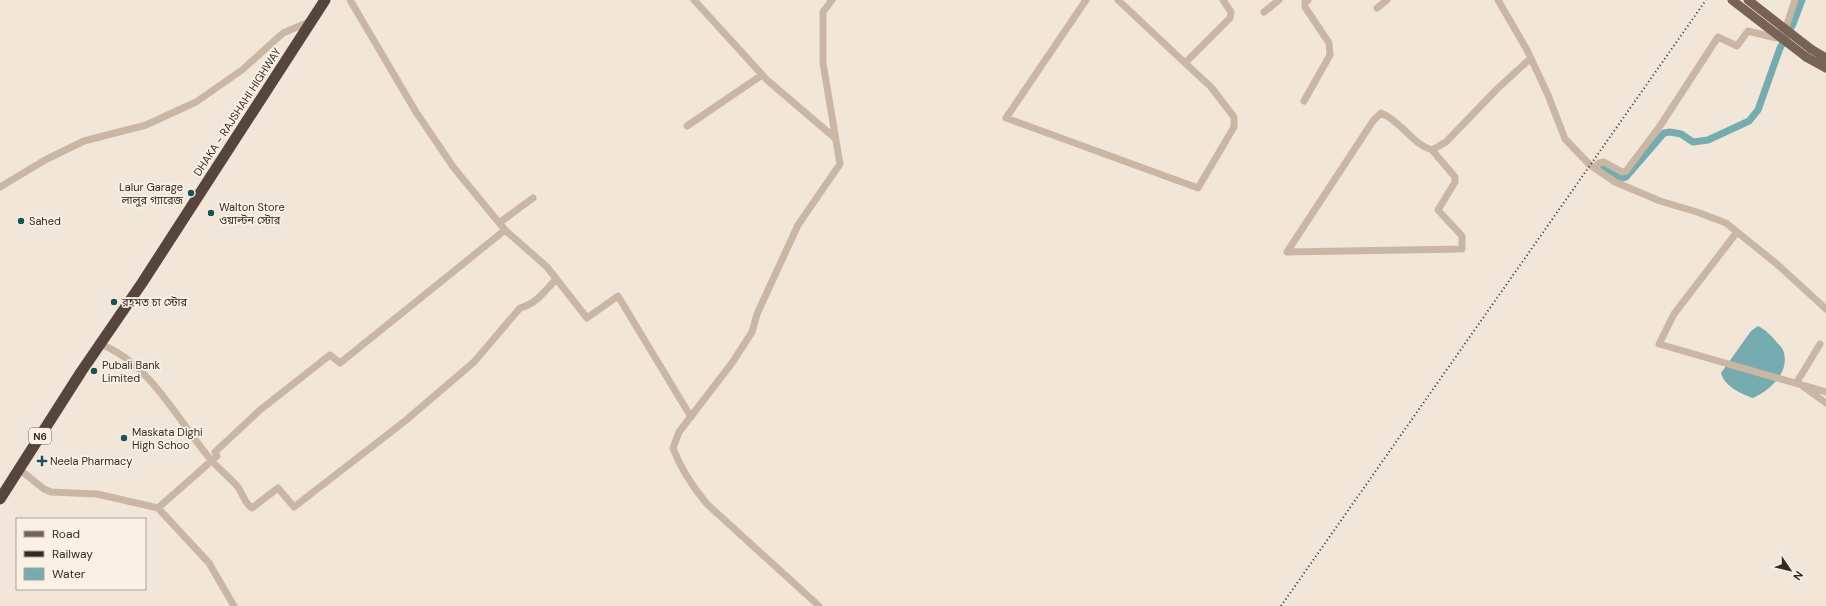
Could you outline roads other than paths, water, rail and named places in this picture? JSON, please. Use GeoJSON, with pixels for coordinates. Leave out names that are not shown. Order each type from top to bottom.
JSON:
{"type":"FeatureCollection","features":[{"type":"Feature","properties":{"kind":"highway","name":"DHAKA - RAJSHAHI HIGHWAY"},"geometry":{"type":"LineString","coordinates":[[0,499],[100,344],[142,284],[325,0]]}},
{"type":"Feature","properties":{"kind":"main road"},"geometry":{"type":"LineString","coordinates":[[1732,0],[1806,57],[1826,68]]}},
{"type":"Feature","properties":{"kind":"main road"},"geometry":{"type":"LineString","coordinates":[[1748,0],[1826,58]]}},
{"type":"Feature","properties":{"kind":"street"},"geometry":{"type":"LineString","coordinates":[[350,0],[420,118],[454,168],[505,230],[547,267],[587,318],[618,296],[691,417]]}},
{"type":"Feature","properties":{"kind":"street"},"geometry":{"type":"LineString","coordinates":[[694,0],[762,75],[835,138]]}},
{"type":"Feature","properties":{"kind":"street"},"geometry":{"type":"LineString","coordinates":[[819,606],[708,504],[694,488],[679,466],[673,448],[679,432],[732,363],[752,332],[757,314],[798,225],[840,164],[823,63],[823,12],[832,0]]}},
{"type":"Feature","properties":{"kind":"street"},"geometry":{"type":"LineString","coordinates":[[1086,0],[1006,118],[1198,188],[1234,127],[1234,117],[1211,87],[1118,0]]}},
{"type":"Feature","properties":{"kind":"street"},"geometry":{"type":"LineString","coordinates":[[1185,63],[1230,18],[1231,12],[1223,0]]}},
{"type":"Feature","properties":{"kind":"street"},"geometry":{"type":"LineString","coordinates":[[1264,12],[1278,0]]}},
{"type":"Feature","properties":{"kind":"street"},"geometry":{"type":"LineString","coordinates":[[1304,101],[1330,55],[1328,43],[1305,8],[1304,2],[1308,0]]}},
{"type":"Feature","properties":{"kind":"street"},"geometry":{"type":"LineString","coordinates":[[1377,8],[1387,0]]}},
{"type":"Feature","properties":{"kind":"street"},"geometry":{"type":"LineString","coordinates":[[1498,0],[1531,58],[1548,95],[1565,139],[1595,168],[1615,182],[1660,201],[1697,212],[1726,223],[1778,265],[1826,309]]}},
{"type":"Feature","properties":{"kind":"street"},"geometry":{"type":"LineString","coordinates":[[1595,168],[1599,163],[1604,162],[1622,172],[1626,171],[1660,126],[1718,37],[1737,46],[1748,31],[1776,38],[1788,24],[1795,0]]}},
{"type":"Feature","properties":{"kind":"street"},"geometry":{"type":"LineString","coordinates":[[0,188],[45,160],[84,141],[146,125],[196,102],[242,70],[283,33],[312,21]]}},
{"type":"Feature","properties":{"kind":"street"},"geometry":{"type":"LineString","coordinates":[[1432,150],[1455,177],[1455,182],[1438,210],[1462,236],[1462,249],[1287,252],[1373,121],[1381,113],[1391,117],[1424,148],[1432,150],[1446,142],[1497,89],[1531,58]]}},
{"type":"Feature","properties":{"kind":"street"},"geometry":{"type":"LineString","coordinates":[[687,126],[762,75]]}},
{"type":"Feature","properties":{"kind":"street"},"geometry":{"type":"LineString","coordinates":[[499,223],[533,198]]}},
{"type":"Feature","properties":{"kind":"street"},"geometry":{"type":"LineString","coordinates":[[158,508],[212,461],[217,456],[215,452],[260,410],[330,355],[340,363],[505,230]]}},
{"type":"Feature","properties":{"kind":"street"},"geometry":{"type":"LineString","coordinates":[[1737,232],[1674,314],[1659,344],[1826,392]]}},
{"type":"Feature","properties":{"kind":"street"},"geometry":{"type":"LineString","coordinates":[[100,344],[112,349],[132,363],[152,383],[212,461],[238,488],[247,505],[252,508],[278,488],[294,507],[404,421],[474,362],[520,308],[529,306],[538,300],[556,279]]}},
{"type":"Feature","properties":{"kind":"street"},"geometry":{"type":"LineString","coordinates":[[1820,344],[1797,382],[1826,403]]}},
{"type":"Feature","properties":{"kind":"street"},"geometry":{"type":"LineString","coordinates":[[19,469],[44,489],[51,492],[97,494],[158,508],[209,563],[234,606]]}},
{"type":"Feature","properties":{"kind":"water"},"geometry":{"type":"Polygon","coordinates":[[[1758,326],[1775,340],[1783,350],[1785,358],[1782,372],[1778,379],[1760,395],[1753,398],[1738,392],[1729,386],[1721,373],[1751,331],[1758,326]]]}},
{"type":"Feature","properties":{"kind":"waterway"},"geometry":{"type":"LineString","coordinates":[[1602,168],[1622,178],[1626,177],[1664,133],[1670,132],[1681,134],[1693,142],[1708,140],[1749,121],[1758,110],[1780,48],[1793,24],[1802,0]]}},
{"type":"Feature","properties":{"kind":"railway"},"geometry":{"type":"LineString","coordinates":[[1281,606],[1706,0]]}},
{"type":"Feature","properties":{"kind":"place","name":"Lalur Garage লালুর গ্যারেজ"},"geometry":{"type":"Point","coordinates":[191,193]}},
{"type":"Feature","properties":{"kind":"place","name":"Walton Store ওয়াল্টন স্টোর"},"geometry":{"type":"Point","coordinates":[211,213]}},
{"type":"Feature","properties":{"kind":"place","name":"Sahed"},"geometry":{"type":"Point","coordinates":[21,221]}},
{"type":"Feature","properties":{"kind":"place","name":"রহমত চা স্টোর"},"geometry":{"type":"Point","coordinates":[114,302]}},
{"type":"Feature","properties":{"kind":"place","name":"Pubali Bank Limited"},"geometry":{"type":"Point","coordinates":[94,371]}},
{"type":"Feature","properties":{"kind":"place","name":"Maskata Dighi High Schoo"},"geometry":{"type":"Point","coordinates":[124,438]}},
{"type":"Feature","properties":{"kind":"place","name":"Neela Pharmacy"},"geometry":{"type":"Point","coordinates":[42,461]}}]}
